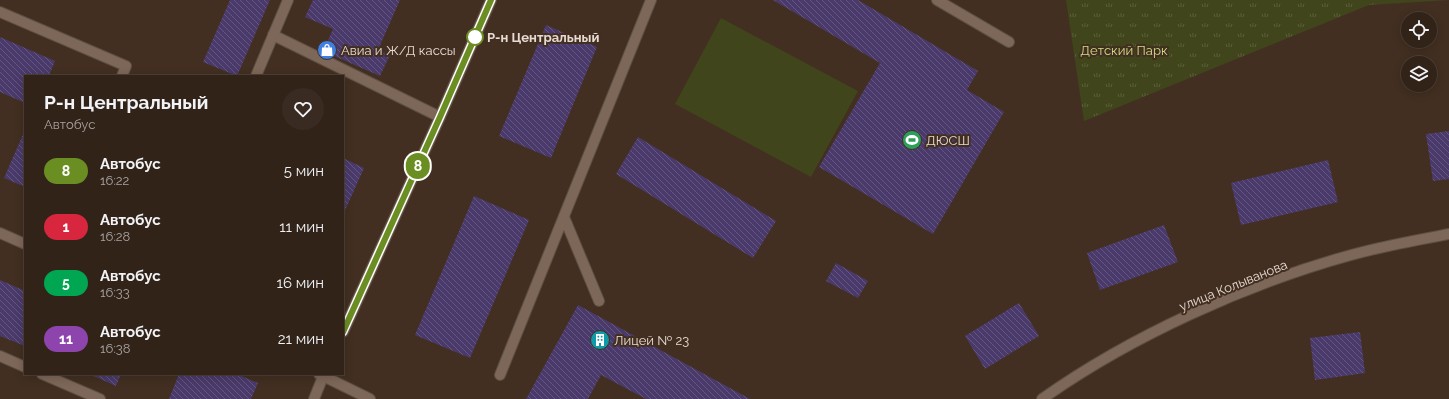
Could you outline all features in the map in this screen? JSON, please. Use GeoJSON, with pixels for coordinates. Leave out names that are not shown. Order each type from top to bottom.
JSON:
{"type":"FeatureCollection","features":[{"type":"Feature","properties":{"kind":"street"},"geometry":{"type":"LineString","coordinates":[[256,75],[288,0]]}},
{"type":"Feature","properties":{"kind":"street"},"geometry":{"type":"LineString","coordinates":[[344,330],[491,0]]}},
{"type":"Feature","properties":{"kind":"street"},"geometry":{"type":"LineString","coordinates":[[500,375],[652,0]]}},
{"type":"Feature","properties":{"kind":"street"},"geometry":{"type":"LineString","coordinates":[[937,0],[1010,42]]}},
{"type":"Feature","properties":{"kind":"street"},"geometry":{"type":"LineString","coordinates":[[0,12],[126,66],[122,75]]}},
{"type":"Feature","properties":{"kind":"street"},"geometry":{"type":"LineString","coordinates":[[273,35],[440,117]]}},
{"type":"Feature","properties":{"kind":"street"},"geometry":{"type":"LineString","coordinates":[[564,217],[599,301]]}},
{"type":"Feature","properties":{"kind":"street"},"geometry":{"type":"LineString","coordinates":[[0,233],[24,244]]}},
{"type":"Feature","properties":{"kind":"street","name":"улица Колыванова"},"geometry":{"type":"LineString","coordinates":[[1042,399],[1067,381],[1137,341],[1221,301],[1276,279],[1352,254],[1449,234]]}},
{"type":"Feature","properties":{"kind":"street"},"geometry":{"type":"LineString","coordinates":[[0,356],[24,367]]}},
{"type":"Feature","properties":{"kind":"street"},"geometry":{"type":"LineString","coordinates":[[44,375],[100,399]]}},
{"type":"Feature","properties":{"kind":"street"},"geometry":{"type":"LineString","coordinates":[[314,399],[322,375],[370,399]]}},
{"type":"Feature","properties":{"kind":"green space","name":"Детский Парк"},"geometry":{"type":"Polygon","coordinates":[[[1066,0],[1449,0],[1369,5],[1084,121],[1066,0]]]}},
{"type":"Feature","properties":{"kind":"green space"},"geometry":{"type":"Polygon","coordinates":[[[721,18],[858,91],[811,177],[675,104],[721,18]]]}},
{"type":"Feature","properties":{"kind":"building"},"geometry":{"type":"Polygon","coordinates":[[[230,0],[270,0],[237,75],[203,62],[230,0]]]}},
{"type":"Feature","properties":{"kind":"building"},"geometry":{"type":"Polygon","coordinates":[[[313,0],[400,0],[378,50],[390,55],[380,76],[323,51],[333,29],[305,17],[313,0]]]}},
{"type":"Feature","properties":{"kind":"building","name":"ДЮСШ"},"geometry":{"type":"Polygon","coordinates":[[[773,0],[858,0],[978,71],[967,90],[1004,112],[933,234],[819,167],[880,63],[773,0]]]}},
{"type":"Feature","properties":{"kind":"building"},"geometry":{"type":"Polygon","coordinates":[[[546,25],[597,47],[551,158],[499,136],[546,25]]]}},
{"type":"Feature","properties":{"kind":"building"},"geometry":{"type":"Polygon","coordinates":[[[0,37],[55,61],[49,75],[24,75],[24,103],[0,92],[0,37]]]}},
{"type":"Feature","properties":{"kind":"building"},"geometry":{"type":"Polygon","coordinates":[[[1449,131],[1449,179],[1433,181],[1426,134],[1449,131]]]}},
{"type":"Feature","properties":{"kind":"building"},"geometry":{"type":"Polygon","coordinates":[[[24,132],[24,187],[4,178],[24,132]]]}},
{"type":"Feature","properties":{"kind":"building"},"geometry":{"type":"Polygon","coordinates":[[[638,137],[776,221],[753,258],[616,174],[638,137]]]}},
{"type":"Feature","properties":{"kind":"building"},"geometry":{"type":"Polygon","coordinates":[[[344,158],[364,168],[344,213],[344,158]]]}},
{"type":"Feature","properties":{"kind":"building"},"geometry":{"type":"Polygon","coordinates":[[[1328,160],[1338,202],[1241,225],[1231,183],[1328,160]]]}},
{"type":"Feature","properties":{"kind":"building"},"geometry":{"type":"Polygon","coordinates":[[[474,196],[529,220],[470,358],[415,335],[474,196]]]}},
{"type":"Feature","properties":{"kind":"building"},"geometry":{"type":"Polygon","coordinates":[[[1164,225],[1178,262],[1100,290],[1087,253],[1164,225]]]}},
{"type":"Feature","properties":{"kind":"building"},"geometry":{"type":"Polygon","coordinates":[[[836,263],[868,281],[858,298],[826,281],[836,263]]]}},
{"type":"Feature","properties":{"kind":"building"},"geometry":{"type":"Polygon","coordinates":[[[0,280],[24,291],[24,346],[0,336],[0,280]]]}},
{"type":"Feature","properties":{"kind":"building"},"geometry":{"type":"Polygon","coordinates":[[[1019,303],[1039,336],[985,369],[965,336],[1019,303]]]}},
{"type":"Feature","properties":{"kind":"building","name":"Лицей № 23"},"geometry":{"type":"Polygon","coordinates":[[[578,305],[750,399],[646,399],[601,375],[588,399],[526,399],[578,305]]]}},
{"type":"Feature","properties":{"kind":"building"},"geometry":{"type":"Polygon","coordinates":[[[1360,332],[1365,373],[1315,380],[1310,338],[1360,332]]]}},
{"type":"Feature","properties":{"kind":"building"},"geometry":{"type":"Polygon","coordinates":[[[91,375],[121,375],[116,386],[91,375]]]}},
{"type":"Feature","properties":{"kind":"building"},"geometry":{"type":"Polygon","coordinates":[[[179,375],[239,375],[258,383],[251,399],[169,399],[179,375]]]}},
{"type":"Feature","properties":{"kind":"bus line","name":"8"},"geometry":{"type":"LineString","coordinates":[[344,330],[491,0]]}},
{"type":"Feature","properties":{"kind":"place","name":"Р-н Центральный"},"geometry":{"type":"Point","coordinates":[475,37]}},
{"type":"Feature","properties":{"kind":"place","name":"Авиа и Ж/Д кассы"},"geometry":{"type":"Point","coordinates":[327,50]}},
{"type":"Feature","properties":{"kind":"place","name":"ДЮСШ"},"geometry":{"type":"Point","coordinates":[912,140]}},
{"type":"Feature","properties":{"kind":"place","name":"Лицей № 23"},"geometry":{"type":"Point","coordinates":[600,340]}}]}
